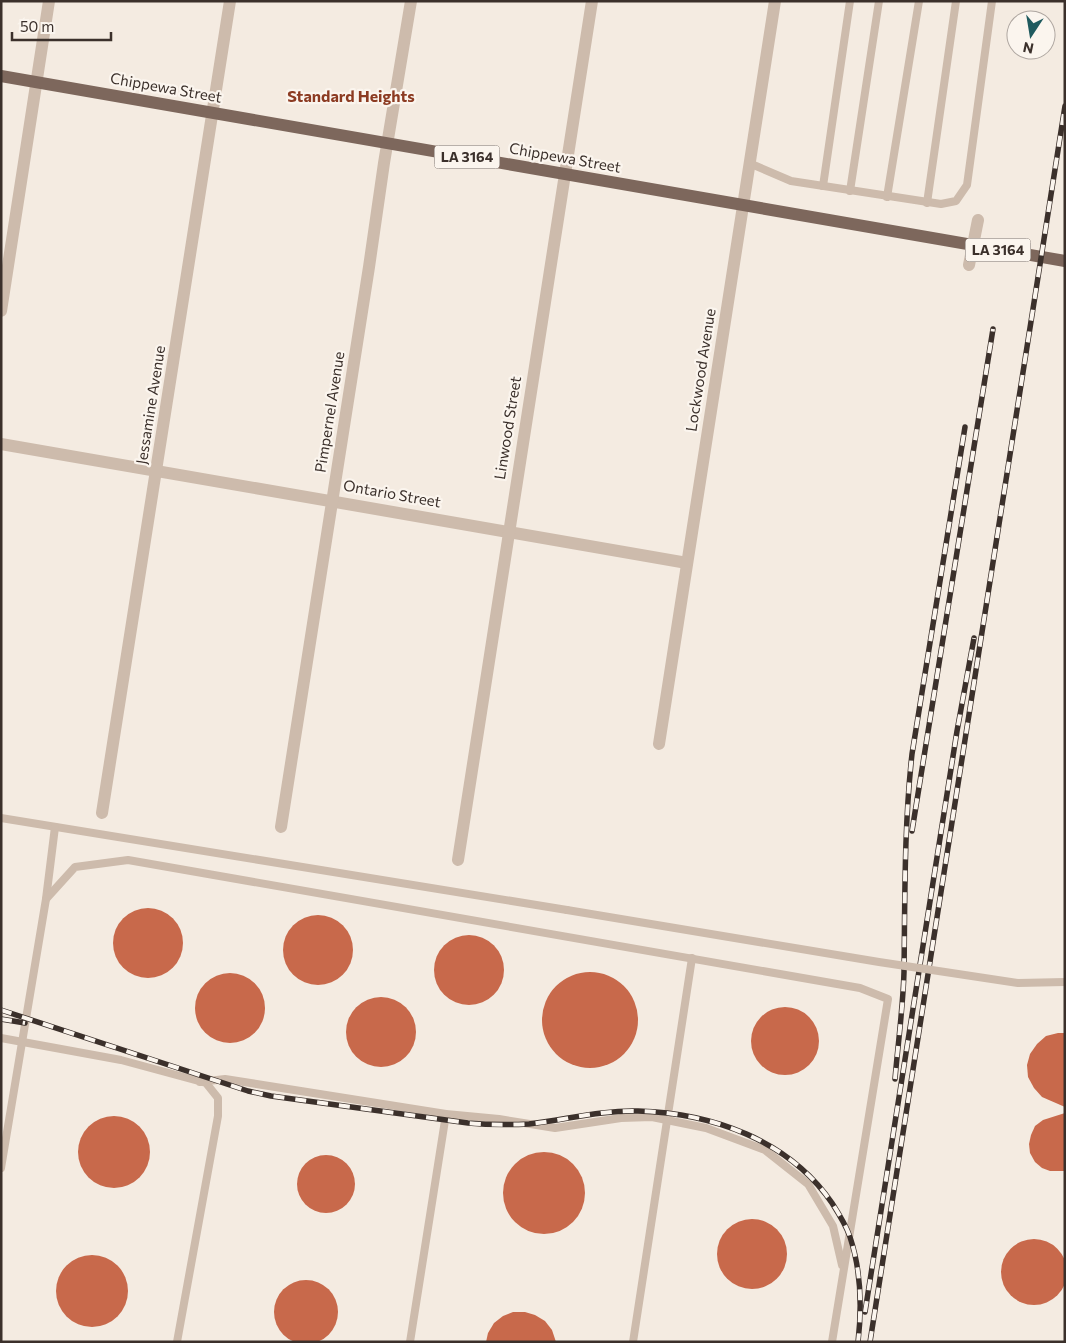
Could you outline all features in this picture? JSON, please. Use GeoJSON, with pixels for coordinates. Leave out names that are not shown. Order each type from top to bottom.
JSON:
{"type":"FeatureCollection","features":[{"type":"Feature","properties":{"kind":"main road","name":"Chippewa Street"},"geometry":{"type":"LineString","coordinates":[[1,76],[1065,261]]}},
{"type":"Feature","properties":{"kind":"street"},"geometry":{"type":"LineString","coordinates":[[1,311],[49,1]]}},
{"type":"Feature","properties":{"kind":"street","name":"Jessamine Avenue"},"geometry":{"type":"LineString","coordinates":[[102,813],[230,1]]}},
{"type":"Feature","properties":{"kind":"street","name":"Pimpernel Avenue"},"geometry":{"type":"LineString","coordinates":[[281,827],[411,1]]}},
{"type":"Feature","properties":{"kind":"street","name":"Linwood Street"},"geometry":{"type":"LineString","coordinates":[[458,860],[592,1]]}},
{"type":"Feature","properties":{"kind":"street","name":"Lockwood Avenue"},"geometry":{"type":"LineString","coordinates":[[659,744],[775,1]]}},
{"type":"Feature","properties":{"kind":"street"},"geometry":{"type":"LineString","coordinates":[[969,265],[978,220]]}},
{"type":"Feature","properties":{"kind":"street","name":"Ontario Street"},"geometry":{"type":"LineString","coordinates":[[1,444],[688,563]]}},
{"type":"Feature","properties":{"kind":"lane"},"geometry":{"type":"LineString","coordinates":[[823,186],[850,1]]}},
{"type":"Feature","properties":{"kind":"lane"},"geometry":{"type":"LineString","coordinates":[[850,190],[879,1]]}},
{"type":"Feature","properties":{"kind":"lane"},"geometry":{"type":"LineString","coordinates":[[887,197],[918,1]]}},
{"type":"Feature","properties":{"kind":"lane"},"geometry":{"type":"LineString","coordinates":[[927,203],[956,1]]}},
{"type":"Feature","properties":{"kind":"lane"},"geometry":{"type":"LineString","coordinates":[[749,163],[791,181],[927,203],[941,204],[956,201],[968,185],[992,1]]}},
{"type":"Feature","properties":{"kind":"lane"},"geometry":{"type":"LineString","coordinates":[[1,818],[978,977],[1018,983],[1065,982]]}},
{"type":"Feature","properties":{"kind":"lane"},"geometry":{"type":"LineString","coordinates":[[1,1168],[46,899],[55,827]]}},
{"type":"Feature","properties":{"kind":"lane"},"geometry":{"type":"LineString","coordinates":[[46,899],[75,866],[128,860],[860,988],[888,999],[832,1342]]}},
{"type":"Feature","properties":{"kind":"lane"},"geometry":{"type":"LineString","coordinates":[[633,1342],[692,958]]}},
{"type":"Feature","properties":{"kind":"lane"},"geometry":{"type":"LineString","coordinates":[[1,1038],[121,1060],[206,1083],[218,1098],[218,1116],[177,1342]]}},
{"type":"Feature","properties":{"kind":"lane"},"geometry":{"type":"LineString","coordinates":[[200,1082],[225,1079],[446,1114],[499,1118],[555,1128],[621,1118],[652,1117],[706,1128],[765,1150],[808,1184],[833,1226],[844,1269]]}},
{"type":"Feature","properties":{"kind":"lane"},"geometry":{"type":"LineString","coordinates":[[410,1342],[446,1114]]}},
{"type":"Feature","properties":{"kind":"building"},"geometry":{"type":"Polygon","coordinates":[[[148,908],[161,911],[173,918],[180,930],[183,943],[180,956],[173,968],[161,975],[148,978],[135,975],[123,968],[116,956],[113,943],[116,930],[123,918],[135,911],[148,908]]]}},
{"type":"Feature","properties":{"kind":"building"},"geometry":{"type":"Polygon","coordinates":[[[318,915],[331,918],[343,925],[350,937],[353,950],[350,963],[343,975],[331,982],[318,985],[305,982],[293,975],[286,963],[283,950],[286,937],[293,925],[305,918],[318,915]]]}},
{"type":"Feature","properties":{"kind":"building"},"geometry":{"type":"Polygon","coordinates":[[[469,935],[482,938],[494,945],[501,957],[504,970],[501,983],[494,995],[482,1002],[469,1005],[456,1002],[444,995],[437,983],[434,970],[437,957],[444,945],[456,938],[469,935]]]}},
{"type":"Feature","properties":{"kind":"building"},"geometry":{"type":"Polygon","coordinates":[[[590,972],[608,975],[624,986],[635,1002],[638,1020],[635,1038],[624,1054],[608,1065],[590,1068],[572,1065],[556,1054],[545,1038],[542,1020],[545,1002],[556,986],[572,975],[590,972]]]}},
{"type":"Feature","properties":{"kind":"building"},"geometry":{"type":"Polygon","coordinates":[[[230,973],[243,976],[255,983],[262,995],[265,1008],[262,1021],[255,1033],[243,1040],[230,1043],[217,1040],[205,1033],[198,1021],[195,1008],[198,995],[205,983],[217,976],[230,973]]]}},
{"type":"Feature","properties":{"kind":"building"},"geometry":{"type":"Polygon","coordinates":[[[381,997],[394,1000],[406,1007],[413,1019],[416,1032],[413,1045],[406,1057],[394,1064],[381,1067],[368,1064],[356,1057],[349,1045],[346,1032],[349,1019],[356,1007],[368,1000],[381,997]]]}},
{"type":"Feature","properties":{"kind":"building"},"geometry":{"type":"Polygon","coordinates":[[[785,1007],[798,1009],[809,1017],[817,1028],[819,1041],[817,1054],[809,1065],[798,1073],[785,1075],[772,1073],[761,1065],[753,1054],[751,1041],[753,1028],[761,1017],[772,1009],[785,1007]]]}},
{"type":"Feature","properties":{"kind":"building"},"geometry":{"type":"Polygon","coordinates":[[[1065,1033],[1065,1107],[1042,1097],[1028,1077],[1027,1065],[1030,1054],[1046,1036],[1065,1033]]]}},
{"type":"Feature","properties":{"kind":"building"},"geometry":{"type":"Polygon","coordinates":[[[1065,1113],[1065,1171],[1050,1171],[1042,1168],[1035,1162],[1030,1153],[1031,1135],[1035,1126],[1043,1120],[1065,1113]]]}},
{"type":"Feature","properties":{"kind":"building"},"geometry":{"type":"Polygon","coordinates":[[[114,1116],[134,1122],[144,1132],[150,1152],[144,1172],[134,1182],[114,1188],[94,1182],[84,1172],[78,1152],[84,1132],[94,1122],[114,1116]]]}},
{"type":"Feature","properties":{"kind":"building"},"geometry":{"type":"Polygon","coordinates":[[[544,1152],[560,1155],[573,1164],[582,1177],[585,1193],[582,1209],[573,1222],[560,1231],[544,1234],[528,1231],[515,1222],[506,1209],[503,1193],[506,1177],[515,1164],[528,1155],[544,1152]]]}},
{"type":"Feature","properties":{"kind":"building"},"geometry":{"type":"Polygon","coordinates":[[[326,1155],[342,1160],[350,1168],[355,1184],[350,1200],[342,1208],[326,1213],[310,1208],[302,1200],[297,1184],[302,1168],[310,1160],[326,1155]]]}},
{"type":"Feature","properties":{"kind":"building"},"geometry":{"type":"Polygon","coordinates":[[[759,1219],[772,1225],[781,1234],[785,1240],[787,1254],[785,1268],[777,1279],[766,1287],[745,1289],[738,1287],[727,1279],[719,1268],[717,1247],[719,1240],[727,1229],[738,1221],[759,1219]]]}},
{"type":"Feature","properties":{"kind":"building"},"geometry":{"type":"Polygon","coordinates":[[[1034,1239],[1047,1242],[1057,1249],[1064,1259],[1067,1272],[1064,1285],[1057,1295],[1047,1302],[1034,1305],[1021,1302],[1011,1295],[1004,1285],[1001,1272],[1004,1259],[1011,1249],[1021,1242],[1034,1239]]]}},
{"type":"Feature","properties":{"kind":"building"},"geometry":{"type":"Polygon","coordinates":[[[92,1255],[112,1261],[122,1271],[128,1291],[122,1311],[112,1321],[92,1327],[72,1321],[62,1311],[56,1291],[62,1271],[72,1261],[92,1255]]]}},
{"type":"Feature","properties":{"kind":"building"},"geometry":{"type":"Polygon","coordinates":[[[306,1280],[318,1282],[329,1289],[336,1300],[338,1312],[336,1324],[329,1335],[318,1342],[306,1344],[294,1342],[283,1335],[276,1324],[274,1312],[276,1300],[283,1289],[294,1282],[306,1280]]]}},
{"type":"Feature","properties":{"kind":"building"},"geometry":{"type":"Polygon","coordinates":[[[513,1312],[525,1312],[545,1321],[552,1330],[556,1342],[486,1342],[488,1333],[494,1323],[503,1316],[513,1312]]]}},
{"type":"Feature","properties":{"kind":"railway"},"geometry":{"type":"LineString","coordinates":[[870,1342],[1065,106]]}},
{"type":"Feature","properties":{"kind":"railway"},"geometry":{"type":"LineString","coordinates":[[912,831],[993,329]]}},
{"type":"Feature","properties":{"kind":"railway"},"geometry":{"type":"LineString","coordinates":[[895,1079],[902,1012],[909,781],[965,427]]}},
{"type":"Feature","properties":{"kind":"railway"},"geometry":{"type":"LineString","coordinates":[[865,1312],[957,731],[974,638]]}},
{"type":"Feature","properties":{"kind":"railway"},"geometry":{"type":"LineString","coordinates":[[1,1010],[248,1091],[271,1096],[468,1123],[506,1125],[529,1124],[624,1111],[666,1113],[721,1124],[747,1134],[794,1162],[814,1181],[832,1203],[842,1220],[854,1250],[858,1275],[860,1302],[858,1342]]}},
{"type":"Feature","properties":{"kind":"railway"},"geometry":{"type":"LineString","coordinates":[[1,1019],[25,1023]]}},
{"type":"Feature","properties":{"kind":"district","name":"Standard Heights"},"geometry":{"type":"Point","coordinates":[351,96]}}]}
